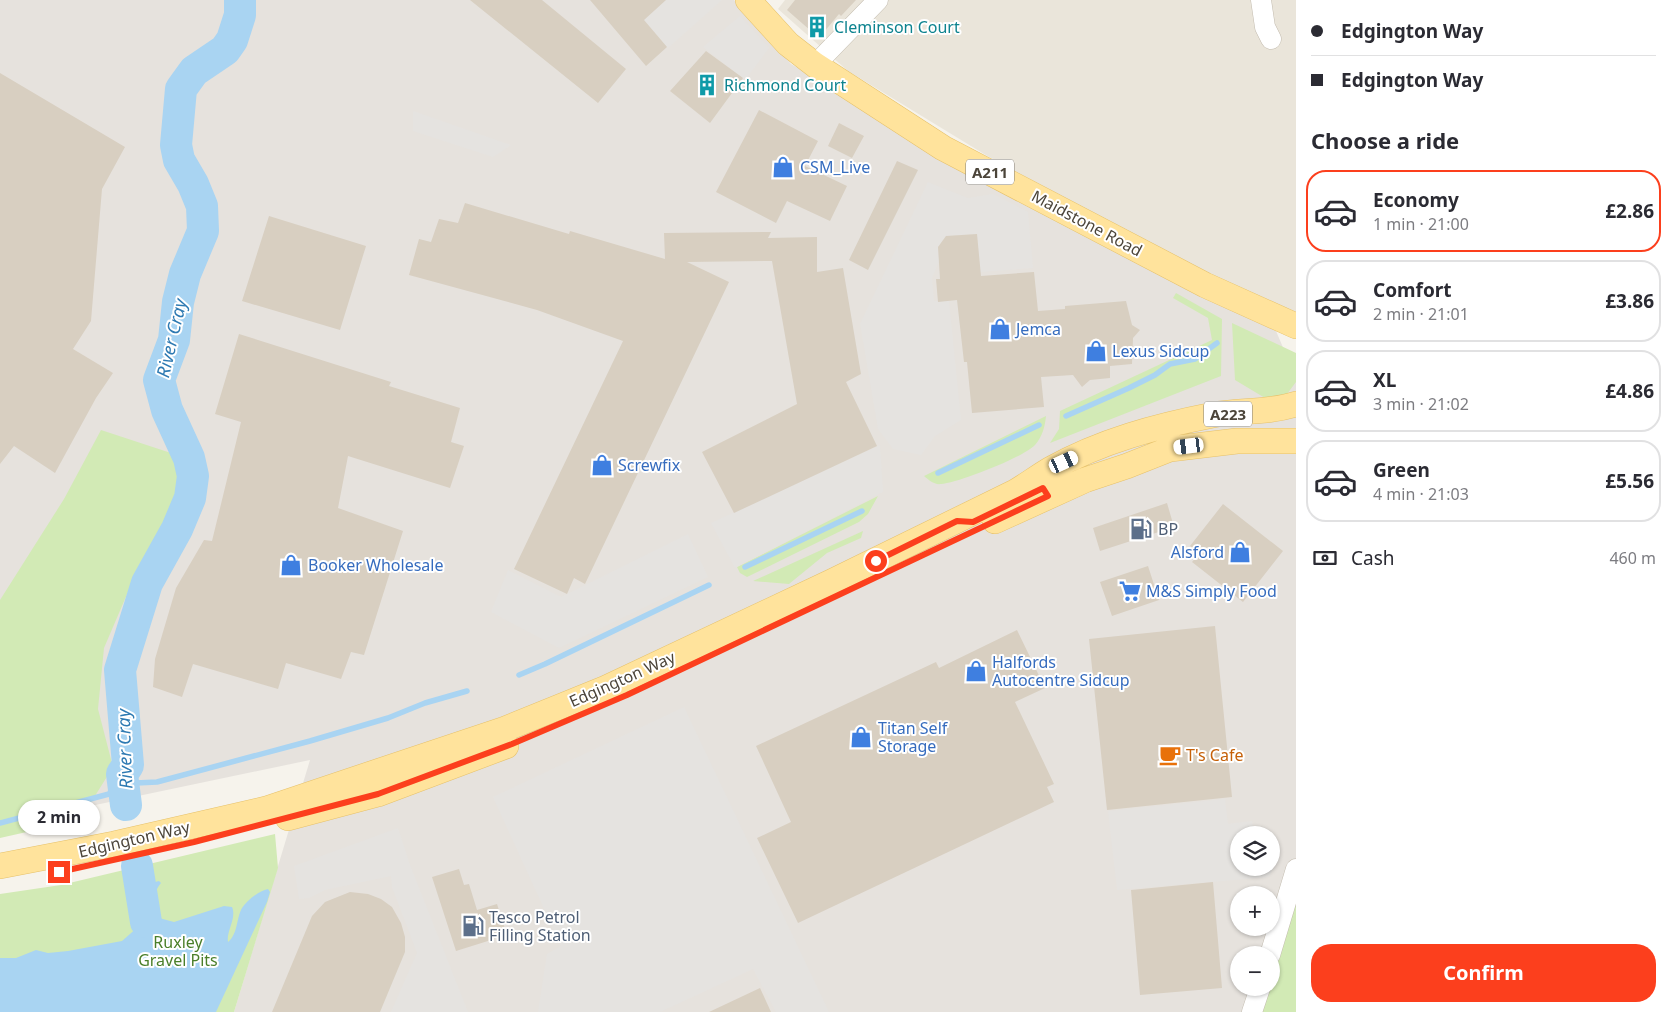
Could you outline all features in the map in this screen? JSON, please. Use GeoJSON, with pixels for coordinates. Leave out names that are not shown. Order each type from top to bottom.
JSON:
{"type":"FeatureCollection","features":[{"type":"Feature","properties":{"kind":"main road","name":"Maidstone Road"},"geometry":{"type":"LineString","coordinates":[[748,0],[788,44],[815,66],[943,148],[1205,286],[1295,328]]}},
{"type":"Feature","properties":{"kind":"main road","name":"Edgington Way"},"geometry":{"type":"LineString","coordinates":[[0,881],[59,872],[110,861],[271,823],[378,794],[459,763],[508,736],[606,688],[743,633],[794,617],[1043,487],[1050,469],[1107,443],[1159,426],[1216,415],[1283,408],[1296,404]]}},
{"type":"Feature","properties":{"kind":"main road","name":"Edgington Way"},"geometry":{"type":"LineString","coordinates":[[0,866],[114,844],[266,809],[508,736],[545,721],[561,723],[627,695],[957,521],[973,522],[1043,487],[1085,480],[1127,466],[1170,448],[1236,441],[1296,441]]}},
{"type":"Feature","properties":{"kind":"main road","name":"Edgington Way"},"geometry":{"type":"LineString","coordinates":[[266,809],[272,813],[455,758],[459,763]]}},
{"type":"Feature","properties":{"kind":"street"},"geometry":{"type":"LineString","coordinates":[[815,66],[878,0]]}},
{"type":"Feature","properties":{"kind":"street"},"geometry":{"type":"LineString","coordinates":[[1261,0],[1265,27],[1271,39]]}},
{"type":"Feature","properties":{"kind":"street"},"geometry":{"type":"LineString","coordinates":[[1273,946],[1296,868]]}},
{"type":"Feature","properties":{"kind":"street"},"geometry":{"type":"LineString","coordinates":[[1252,1012],[1257,996]]}},
{"type":"Feature","properties":{"kind":"shaded area"},"geometry":{"type":"Polygon","coordinates":[[[0,0],[734,0],[791,64],[930,145],[1276,331],[1296,378],[1296,861],[1280,915],[1280,886],[1230,886],[1230,936],[1274,936],[1271,946],[1230,946],[1230,996],[1255,996],[1250,1012],[234,1012],[310,760],[0,825],[0,0]]]}},
{"type":"Feature","properties":{"kind":"shaded area"},"geometry":{"type":"Polygon","coordinates":[[[626,0],[656,0],[661,4],[666,0],[722,0],[668,48],[626,0]]]}},
{"type":"Feature","properties":{"kind":"shaded area"},"geometry":{"type":"Polygon","coordinates":[[[785,0],[1296,0],[1296,313],[1252,298],[989,157],[848,71],[778,9],[785,0]]]}},
{"type":"Feature","properties":{"kind":"shaded area"},"geometry":{"type":"Polygon","coordinates":[[[740,16],[769,48],[745,80],[703,47],[740,16]]]}},
{"type":"Feature","properties":{"kind":"shaded area"},"geometry":{"type":"Polygon","coordinates":[[[413,111],[511,145],[493,157],[413,131],[413,111]]]}},
{"type":"Feature","properties":{"kind":"shaded area"},"geometry":{"type":"Polygon","coordinates":[[[928,182],[968,198],[992,194],[1028,212],[1033,268],[980,272],[977,234],[946,236],[938,247],[939,261],[932,278],[934,301],[949,301],[961,420],[935,436],[921,455],[893,449],[878,429],[860,324],[928,182]]]}},
{"type":"Feature","properties":{"kind":"shaded area"},"geometry":{"type":"Polygon","coordinates":[[[880,445],[883,492],[735,568],[711,523],[880,445]]]}},
{"type":"Feature","properties":{"kind":"shaded area"},"geometry":{"type":"Polygon","coordinates":[[[688,534],[708,577],[559,648],[491,612],[508,570],[561,597],[688,534]]]}},
{"type":"Feature","properties":{"kind":"shaded area"},"geometry":{"type":"Polygon","coordinates":[[[684,707],[829,1012],[776,1012],[753,969],[660,1012],[538,1012],[547,954],[561,946],[493,797],[684,707]]]}},
{"type":"Feature","properties":{"kind":"shaded area"},"geometry":{"type":"Polygon","coordinates":[[[1225,799],[1228,824],[1252,821],[1253,826],[1230,826],[1230,876],[1270,876],[1117,890],[1108,811],[1225,799]]]}},
{"type":"Feature","properties":{"kind":"shaded area"},"geometry":{"type":"Polygon","coordinates":[[[398,828],[410,865],[468,1012],[391,1012],[417,953],[392,887],[391,876],[325,890],[309,898],[299,899],[294,866],[398,828]]]}},
{"type":"Feature","properties":{"kind":"green space"},"geometry":{"type":"Polygon","coordinates":[[[1176,293],[1222,319],[1221,376],[1050,443],[1059,429],[1060,411],[1212,340],[1208,318],[1173,298],[1176,293]]]}},
{"type":"Feature","properties":{"kind":"green space"},"geometry":{"type":"Polygon","coordinates":[[[1232,323],[1296,353],[1296,382],[1287,394],[1265,398],[1235,380],[1232,323]]]}},
{"type":"Feature","properties":{"kind":"green space"},"geometry":{"type":"Polygon","coordinates":[[[1046,416],[1043,432],[1035,445],[1018,456],[990,469],[949,483],[936,484],[924,476],[1046,416]]]}},
{"type":"Feature","properties":{"kind":"green space"},"geometry":{"type":"Polygon","coordinates":[[[101,430],[177,455],[183,484],[175,512],[140,564],[104,648],[98,709],[113,767],[80,820],[0,838],[0,600],[64,499],[101,430]]]}},
{"type":"Feature","properties":{"kind":"green space"},"geometry":{"type":"Polygon","coordinates":[[[878,496],[868,514],[859,522],[747,577],[740,573],[737,567],[878,496]]]}},
{"type":"Feature","properties":{"kind":"green space"},"geometry":{"type":"Polygon","coordinates":[[[863,531],[861,538],[827,553],[789,584],[753,581],[863,531]]]}},
{"type":"Feature","properties":{"kind":"green space","name":"Ruxley Gravel Pits"},"geometry":{"type":"Polygon","coordinates":[[[275,834],[278,868],[234,1012],[0,1012],[0,894],[61,885],[275,834]]]}},
{"type":"Feature","properties":{"kind":"green space"},"geometry":{"type":"Polygon","coordinates":[[[1296,878],[1296,1012],[1254,1012],[1259,996],[1280,996],[1280,946],[1275,946],[1278,936],[1280,936],[1280,930],[1296,878]]]}},
{"type":"Feature","properties":{"kind":"water","name":"Ruxley Gravel Pits"},"geometry":{"type":"Polygon","coordinates":[[[148,876],[155,882],[159,881],[161,883],[155,895],[159,918],[174,922],[224,906],[232,907],[233,916],[228,933],[228,942],[234,935],[240,912],[244,905],[261,892],[268,889],[270,892],[216,1012],[0,1012],[0,958],[16,958],[36,950],[48,953],[68,951],[122,941],[139,926],[141,921],[137,905],[132,896],[125,890],[129,888],[133,880],[148,876]]]}},
{"type":"Feature","properties":{"kind":"building"},"geometry":{"type":"Polygon","coordinates":[[[470,0],[542,0],[626,69],[598,103],[470,0]]]}},
{"type":"Feature","properties":{"kind":"building"},"geometry":{"type":"Polygon","coordinates":[[[590,0],[666,0],[644,20],[667,47],[646,66],[590,0]]]}},
{"type":"Feature","properties":{"kind":"building","name":"Cleminson Court"},"geometry":{"type":"Polygon","coordinates":[[[795,0],[856,0],[841,16],[839,14],[819,38],[787,10],[795,0]]]}},
{"type":"Feature","properties":{"kind":"building","name":"Richmond Court"},"geometry":{"type":"Polygon","coordinates":[[[706,51],[743,78],[710,123],[670,91],[706,51]]]}},
{"type":"Feature","properties":{"kind":"building"},"geometry":{"type":"Polygon","coordinates":[[[0,73],[125,147],[102,189],[91,321],[73,349],[113,373],[96,398],[55,473],[14,446],[0,464],[0,73]]]}},
{"type":"Feature","properties":{"kind":"building"},"geometry":{"type":"Polygon","coordinates":[[[759,110],[818,141],[805,166],[847,186],[830,221],[787,201],[776,223],[716,192],[759,110]]]}},
{"type":"Feature","properties":{"kind":"building"},"geometry":{"type":"Polygon","coordinates":[[[839,123],[864,136],[852,158],[828,146],[839,123]]]}},
{"type":"Feature","properties":{"kind":"building"},"geometry":{"type":"Polygon","coordinates":[[[897,161],[918,170],[868,270],[849,260],[897,161]]]}},
{"type":"Feature","properties":{"kind":"building"},"geometry":{"type":"Polygon","coordinates":[[[465,203],[569,234],[570,231],[665,259],[664,233],[771,232],[768,238],[817,237],[817,272],[843,268],[861,374],[846,382],[877,446],[734,513],[702,452],[797,404],[772,261],[687,262],[729,282],[585,584],[574,578],[567,594],[514,569],[623,341],[537,310],[409,275],[419,239],[431,242],[439,219],[458,223],[465,203]]]}},
{"type":"Feature","properties":{"kind":"building"},"geometry":{"type":"Polygon","coordinates":[[[269,216],[366,246],[340,330],[242,301],[269,216]]]}},
{"type":"Feature","properties":{"kind":"building"},"geometry":{"type":"Polygon","coordinates":[[[977,234],[981,276],[1034,272],[1038,311],[1065,309],[1065,306],[1126,301],[1132,325],[1140,330],[1133,338],[1132,364],[1110,366],[1110,378],[1090,380],[1082,387],[1073,375],[1041,377],[1044,407],[972,413],[967,362],[964,362],[957,300],[938,302],[936,279],[940,279],[938,247],[946,236],[977,234]]]}},
{"type":"Feature","properties":{"kind":"building","name":"Booker Wholesale"},"geometry":{"type":"Polygon","coordinates":[[[239,334],[391,382],[389,386],[460,408],[451,442],[464,446],[450,488],[348,456],[338,508],[403,531],[364,655],[351,652],[341,679],[286,663],[278,689],[193,664],[182,697],[153,687],[155,659],[176,588],[204,540],[212,541],[241,422],[215,414],[239,334]]]}},
{"type":"Feature","properties":{"kind":"building"},"geometry":{"type":"Polygon","coordinates":[[[1167,503],[1174,527],[1100,551],[1093,528],[1167,503]]]}},
{"type":"Feature","properties":{"kind":"building","name":"Alsford"},"geometry":{"type":"Polygon","coordinates":[[[1223,504],[1283,551],[1243,602],[1192,562],[1199,554],[1190,546],[1223,504]]]}},
{"type":"Feature","properties":{"kind":"building","name":"M&S Simply Food"},"geometry":{"type":"Polygon","coordinates":[[[1148,566],[1159,600],[1112,616],[1100,582],[1148,566]]]}},
{"type":"Feature","properties":{"kind":"building"},"geometry":{"type":"Polygon","coordinates":[[[1215,626],[1232,797],[1107,810],[1089,639],[1215,626]]]}},
{"type":"Feature","properties":{"kind":"building"},"geometry":{"type":"Polygon","coordinates":[[[1017,630],[1045,688],[1015,702],[1054,784],[1047,787],[1054,802],[798,923],[757,838],[791,822],[756,746],[936,662],[939,668],[1017,630]]]}},
{"type":"Feature","properties":{"kind":"building"},"geometry":{"type":"Polygon","coordinates":[[[459,869],[464,885],[469,884],[477,910],[497,904],[507,935],[456,951],[432,877],[459,869]]]}},
{"type":"Feature","properties":{"kind":"building"},"geometry":{"type":"Polygon","coordinates":[[[1213,882],[1222,988],[1140,995],[1131,890],[1213,882]]]}},
{"type":"Feature","properties":{"kind":"building"},"geometry":{"type":"Polygon","coordinates":[[[350,892],[368,894],[381,899],[392,907],[401,923],[405,937],[405,952],[380,1012],[272,1012],[312,916],[325,902],[350,892]]]}},
{"type":"Feature","properties":{"kind":"building"},"geometry":{"type":"Polygon","coordinates":[[[760,988],[771,1012],[709,1012],[760,988]]]}},
{"type":"Feature","properties":{"kind":"waterway","name":"River Cray"},"geometry":{"type":"LineString","coordinates":[[126,805],[122,774],[128,765],[120,670],[147,583],[177,529],[190,498],[193,476],[189,458],[167,410],[159,380],[174,340],[178,302],[185,274],[203,231],[202,206],[193,184],[179,160],[176,145],[181,89],[194,71],[225,50],[232,40],[240,15],[240,0]]}},
{"type":"Feature","properties":{"kind":"waterway"},"geometry":{"type":"LineString","coordinates":[[1066,416],[1129,388],[1155,375],[1170,364],[1195,359],[1217,343]]}},
{"type":"Feature","properties":{"kind":"waterway"},"geometry":{"type":"LineString","coordinates":[[938,473],[1039,425]]}},
{"type":"Feature","properties":{"kind":"waterway"},"geometry":{"type":"LineString","coordinates":[[745,567],[862,511]]}},
{"type":"Feature","properties":{"kind":"waterway"},"geometry":{"type":"LineString","coordinates":[[519,675],[709,585]]}},
{"type":"Feature","properties":{"kind":"waterway"},"geometry":{"type":"LineString","coordinates":[[0,823],[109,794],[122,774],[136,783],[157,782],[310,741],[388,718],[425,703],[467,691]]}},
{"type":"Feature","properties":{"kind":"waterway","name":"River Cray"},"geometry":{"type":"LineString","coordinates":[[137,866],[146,922]]}},
{"type":"Feature","properties":{"kind":"place","name":"Cleminson Court"},"geometry":{"type":"Point","coordinates":[817,27]}},
{"type":"Feature","properties":{"kind":"place","name":"Richmond Court"},"geometry":{"type":"Point","coordinates":[707,85]}},
{"type":"Feature","properties":{"kind":"place","name":"CSM_Live"},"geometry":{"type":"Point","coordinates":[783,167]}},
{"type":"Feature","properties":{"kind":"place","name":"Jemca"},"geometry":{"type":"Point","coordinates":[1000,329]}},
{"type":"Feature","properties":{"kind":"place","name":"Lexus Sidcup"},"geometry":{"type":"Point","coordinates":[1096,351]}},
{"type":"Feature","properties":{"kind":"place","name":"Screwfix"},"geometry":{"type":"Point","coordinates":[602,465]}},
{"type":"Feature","properties":{"kind":"place","name":"BP"},"geometry":{"type":"Point","coordinates":[1141,529]}},
{"type":"Feature","properties":{"kind":"place","name":"Alsford"},"geometry":{"type":"Point","coordinates":[1240,552]}},
{"type":"Feature","properties":{"kind":"place","name":"Booker Wholesale"},"geometry":{"type":"Point","coordinates":[291,565]}},
{"type":"Feature","properties":{"kind":"place","name":"M&S Simply Food"},"geometry":{"type":"Point","coordinates":[1130,591]}},
{"type":"Feature","properties":{"kind":"place","name":"Halfords Autocentre Sidcup"},"geometry":{"type":"Point","coordinates":[976,671]}},
{"type":"Feature","properties":{"kind":"place","name":"Titan Self Storage"},"geometry":{"type":"Point","coordinates":[861,737]}},
{"type":"Feature","properties":{"kind":"place","name":"T's Cafe"},"geometry":{"type":"Point","coordinates":[1170,755]}},
{"type":"Feature","properties":{"kind":"place","name":"Tesco Petrol Filling Station"},"geometry":{"type":"Point","coordinates":[473,926]}},
{"type":"Feature","properties":{"kind":"route"},"geometry":{"type":"LineString","coordinates":[[59,872],[194,842],[378,794],[512,744],[627,695],[1048,496],[1043,488],[973,522],[957,521],[876,561]]}}]}
